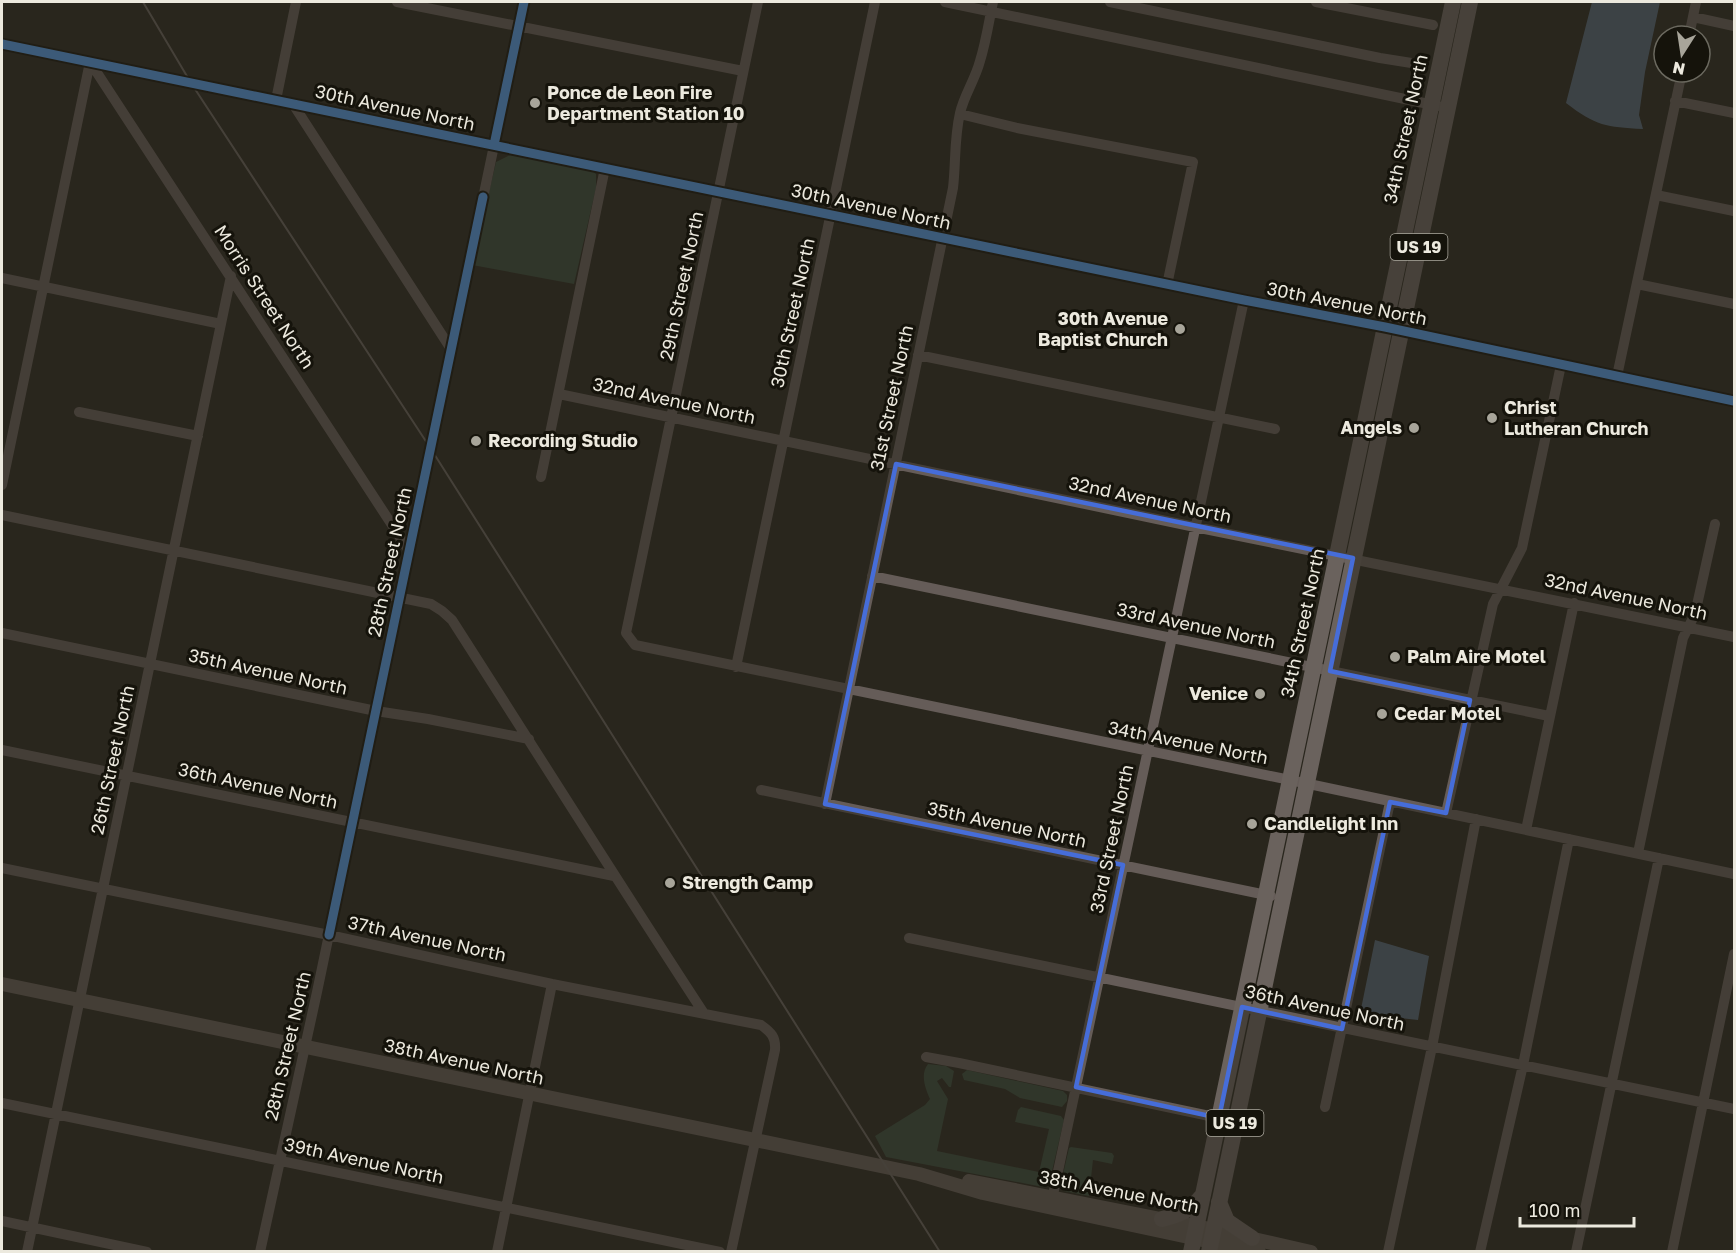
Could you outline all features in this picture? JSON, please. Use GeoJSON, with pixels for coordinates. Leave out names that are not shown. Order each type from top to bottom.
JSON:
{"type":"FeatureCollection","features":[{"type":"Feature","properties":{"kind":"highway","name":"34th Street North"},"geometry":{"type":"LineString","coordinates":[[1440,107],[1453,2]]}},
{"type":"Feature","properties":{"kind":"highway","name":"34th Street North"},"geometry":{"type":"LineString","coordinates":[[1211,1241],[1235,1122],[1250,1009],[1440,107],[1470,2]]}},
{"type":"Feature","properties":{"kind":"highway","name":"34th Street North"},"geometry":{"type":"LineString","coordinates":[[1193,1238],[1228,1074],[1250,1009]]}},
{"type":"Feature","properties":{"kind":"highway"},"geometry":{"type":"LineString","coordinates":[[1228,1074],[1231,1080],[1228,1107],[1235,1122]]}},
{"type":"Feature","properties":{"kind":"highway"},"geometry":{"type":"LineString","coordinates":[[1162,1219],[1185,1212],[1202,1196]]}},
{"type":"Feature","properties":{"kind":"highway"},"geometry":{"type":"LineString","coordinates":[[1219,1202],[1227,1221],[1255,1245]]}},
{"type":"Feature","properties":{"kind":"main road","name":"38th Avenue North"},"geometry":{"type":"LineString","coordinates":[[2,984],[919,1174],[983,1193],[1162,1219],[1193,1238]]}},
{"type":"Feature","properties":{"kind":"main road","name":"38th Avenue North"},"geometry":{"type":"LineString","coordinates":[[1052,1202],[1193,1238],[1311,1251]]}},
{"type":"Feature","properties":{"kind":"street"},"geometry":{"type":"LineString","coordinates":[[276,100],[296,2]]}},
{"type":"Feature","properties":{"kind":"street"},"geometry":{"type":"LineString","coordinates":[[397,2],[743,71]]}},
{"type":"Feature","properties":{"kind":"street","name":"28th Street North"},"geometry":{"type":"LineString","coordinates":[[260,1251],[353,822],[524,2]]}},
{"type":"Feature","properties":{"kind":"street","name":"29th Street North"},"geometry":{"type":"LineString","coordinates":[[635,645],[626,633],[758,2]]}},
{"type":"Feature","properties":{"kind":"street","name":"30th Street North"},"geometry":{"type":"LineString","coordinates":[[736,667],[874,2]]}},
{"type":"Feature","properties":{"kind":"street"},"geometry":{"type":"LineString","coordinates":[[945,2],[992,6],[1440,107]]}},
{"type":"Feature","properties":{"kind":"street"},"geometry":{"type":"LineString","coordinates":[[1110,2],[1424,65]]}},
{"type":"Feature","properties":{"kind":"street"},"geometry":{"type":"LineString","coordinates":[[1316,2],[1433,25]]}},
{"type":"Feature","properties":{"kind":"street"},"geometry":{"type":"LineString","coordinates":[[1692,24],[1696,2]]}},
{"type":"Feature","properties":{"kind":"street","name":"31st Street North"},"geometry":{"type":"LineString","coordinates":[[825,804],[953,188],[954,145],[960,114],[965,94],[974,80],[981,59],[992,6]]}},
{"type":"Feature","properties":{"kind":"street"},"geometry":{"type":"LineString","coordinates":[[1693,17],[1734,26]]}},
{"type":"Feature","properties":{"kind":"street","name":"30th Avenue North"},"geometry":{"type":"LineString","coordinates":[[2,44],[1734,401]]}},
{"type":"Feature","properties":{"kind":"street"},"geometry":{"type":"LineString","coordinates":[[2,485],[90,62]]}},
{"type":"Feature","properties":{"kind":"street","name":"Morris Street North"},"geometry":{"type":"LineString","coordinates":[[90,62],[410,551]]}},
{"type":"Feature","properties":{"kind":"street"},"geometry":{"type":"LineString","coordinates":[[1617,376],[1680,84]]}},
{"type":"Feature","properties":{"kind":"street"},"geometry":{"type":"LineString","coordinates":[[1676,101],[1734,113]]}},
{"type":"Feature","properties":{"kind":"street"},"geometry":{"type":"LineString","coordinates":[[293,104],[452,349]]}},
{"type":"Feature","properties":{"kind":"street"},"geometry":{"type":"LineString","coordinates":[[960,114],[1017,128],[1193,162],[1167,285]]}},
{"type":"Feature","properties":{"kind":"street"},"geometry":{"type":"LineString","coordinates":[[541,477],[605,168]]}},
{"type":"Feature","properties":{"kind":"street"},"geometry":{"type":"LineString","coordinates":[[1656,195],[1734,211]]}},
{"type":"Feature","properties":{"kind":"street","name":"26th Street North"},"geometry":{"type":"LineString","coordinates":[[27,1251],[231,276]]}},
{"type":"Feature","properties":{"kind":"street"},"geometry":{"type":"LineString","coordinates":[[2,278],[221,324]]}},
{"type":"Feature","properties":{"kind":"street"},"geometry":{"type":"LineString","coordinates":[[1637,284],[1734,304]]}},
{"type":"Feature","properties":{"kind":"street","name":"33rd Street North"},"geometry":{"type":"LineString","coordinates":[[1052,1202],[1244,300]]}},
{"type":"Feature","properties":{"kind":"street"},"geometry":{"type":"LineString","coordinates":[[918,355],[1275,429]]}},
{"type":"Feature","properties":{"kind":"street"},"geometry":{"type":"LineString","coordinates":[[1446,813],[1493,604],[1522,548],[1561,365]]}},
{"type":"Feature","properties":{"kind":"street","name":"32nd Avenue North"},"geometry":{"type":"LineString","coordinates":[[559,394],[1734,637]]}},
{"type":"Feature","properties":{"kind":"street"},"geometry":{"type":"LineString","coordinates":[[78,412],[198,436]]}},
{"type":"Feature","properties":{"kind":"street"},"geometry":{"type":"LineString","coordinates":[[2,515],[400,597],[431,604],[442,611],[452,620],[703,1012]]}},
{"type":"Feature","properties":{"kind":"street"},"geometry":{"type":"LineString","coordinates":[[1638,854],[1683,638],[1695,614],[1715,524]]}},
{"type":"Feature","properties":{"kind":"street","name":"33rd Avenue North"},"geometry":{"type":"LineString","coordinates":[[872,576],[1549,716]]}},
{"type":"Feature","properties":{"kind":"street"},"geometry":{"type":"LineString","coordinates":[[1526,830],[1574,603]]}},
{"type":"Feature","properties":{"kind":"street","name":"35th Avenue North"},"geometry":{"type":"LineString","coordinates":[[2,633],[376,711],[529,739]]}},
{"type":"Feature","properties":{"kind":"street","name":"34th Avenue North"},"geometry":{"type":"LineString","coordinates":[[635,645],[1734,874]]}},
{"type":"Feature","properties":{"kind":"street","name":"36th Avenue North"},"geometry":{"type":"LineString","coordinates":[[2,750],[614,876]]}},
{"type":"Feature","properties":{"kind":"street","name":"35th Avenue North"},"geometry":{"type":"LineString","coordinates":[[761,790],[1274,897]]}},
{"type":"Feature","properties":{"kind":"street"},"geometry":{"type":"LineString","coordinates":[[1325,1107],[1389,802]]}},
{"type":"Feature","properties":{"kind":"street"},"geometry":{"type":"LineString","coordinates":[[1388,1251],[1432,1047],[1476,819]]}},
{"type":"Feature","properties":{"kind":"street"},"geometry":{"type":"LineString","coordinates":[[1480,1251],[1523,1065],[1569,839]]}},
{"type":"Feature","properties":{"kind":"street"},"geometry":{"type":"LineString","coordinates":[[1576,1251],[1659,858]]}},
{"type":"Feature","properties":{"kind":"street","name":"37th Avenue North"},"geometry":{"type":"LineString","coordinates":[[2,868],[329,935],[552,984],[761,1025],[772,1033],[775,1041],[754,1141]]}},
{"type":"Feature","properties":{"kind":"street","name":"36th Avenue North"},"geometry":{"type":"LineString","coordinates":[[909,938],[1734,1109]]}},
{"type":"Feature","properties":{"kind":"street"},"geometry":{"type":"LineString","coordinates":[[1671,1251],[1734,954]]}},
{"type":"Feature","properties":{"kind":"street"},"geometry":{"type":"LineString","coordinates":[[497,1251],[552,984]]}},
{"type":"Feature","properties":{"kind":"street"},"geometry":{"type":"LineString","coordinates":[[926,1057],[1219,1118]]}},
{"type":"Feature","properties":{"kind":"street","name":"39th Avenue North"},"geometry":{"type":"LineString","coordinates":[[2,1103],[720,1251]]}},
{"type":"Feature","properties":{"kind":"street"},"geometry":{"type":"LineString","coordinates":[[731,1251],[754,1141]]}},
{"type":"Feature","properties":{"kind":"street"},"geometry":{"type":"LineString","coordinates":[[2,1221],[147,1251]]}},
{"type":"Feature","properties":{"kind":"highlighted area"},"geometry":{"type":"Polygon","coordinates":[[[896,464],[1353,558],[1330,671],[1470,700],[1446,813],[1390,802],[1342,1029],[1242,1007],[1219,1118],[1076,1087],[1123,865],[825,804],[896,464]]]}},
{"type":"Feature","properties":{"kind":"green space"},"geometry":{"type":"Polygon","coordinates":[[[510,155],[590,169],[596,174],[596,188],[574,284],[472,265],[496,162],[510,155]]]}},
{"type":"Feature","properties":{"kind":"green space"},"geometry":{"type":"Polygon","coordinates":[[[928,1064],[946,1066],[954,1071],[951,1087],[942,1078],[937,1081],[948,1099],[937,1151],[1039,1172],[1049,1129],[1015,1122],[1018,1110],[1021,1107],[1061,1116],[1064,1120],[1049,1184],[1043,1187],[886,1157],[875,1136],[925,1105],[930,1099],[924,1077],[928,1064]]]}},
{"type":"Feature","properties":{"kind":"green space"},"geometry":{"type":"Polygon","coordinates":[[[967,1070],[1063,1091],[1067,1095],[1067,1101],[1062,1107],[1020,1098],[1005,1089],[964,1080],[962,1074],[967,1070]]]}},
{"type":"Feature","properties":{"kind":"green space"},"geometry":{"type":"Polygon","coordinates":[[[1071,1147],[1112,1153],[1114,1156],[1112,1164],[1093,1160],[1089,1196],[1064,1191],[1061,1183],[1071,1147]]]}},
{"type":"Feature","properties":{"kind":"water"},"geometry":{"type":"Polygon","coordinates":[[[1592,2],[1660,2],[1655,24],[1652,24],[1652,39],[1639,115],[1643,129],[1602,124],[1566,103],[1592,2]]]}},
{"type":"Feature","properties":{"kind":"water"},"geometry":{"type":"Polygon","coordinates":[[[1375,940],[1429,956],[1418,1020],[1391,1017],[1361,1009],[1375,940]]]}},
{"type":"Feature","properties":{"kind":"railway"},"geometry":{"type":"LineString","coordinates":[[143,2],[191,83],[431,449],[940,1252]]}},
{"type":"Feature","properties":{"kind":"cycle path"},"geometry":{"type":"LineString","coordinates":[[494,145],[524,2]]}},
{"type":"Feature","properties":{"kind":"cycle path"},"geometry":{"type":"LineString","coordinates":[[2,44],[1244,300],[1385,327],[1734,401]]}},
{"type":"Feature","properties":{"kind":"cycle path"},"geometry":{"type":"LineString","coordinates":[[329,935],[483,197]]}},
{"type":"Feature","properties":{"kind":"place","name":"Ponce de Leon Fire Department Station 10"},"geometry":{"type":"Point","coordinates":[535,103]}},
{"type":"Feature","properties":{"kind":"place","name":"30th Avenue Baptist Church"},"geometry":{"type":"Point","coordinates":[1180,329]}},
{"type":"Feature","properties":{"kind":"place","name":"Christ Lutheran Church"},"geometry":{"type":"Point","coordinates":[1492,418]}},
{"type":"Feature","properties":{"kind":"place","name":"Angels"},"geometry":{"type":"Point","coordinates":[1414,428]}},
{"type":"Feature","properties":{"kind":"place","name":"Recording Studio"},"geometry":{"type":"Point","coordinates":[476,441]}},
{"type":"Feature","properties":{"kind":"place","name":"Palm Aire Motel"},"geometry":{"type":"Point","coordinates":[1395,657]}},
{"type":"Feature","properties":{"kind":"place","name":"Venice"},"geometry":{"type":"Point","coordinates":[1260,694]}},
{"type":"Feature","properties":{"kind":"place","name":"Cedar Motel"},"geometry":{"type":"Point","coordinates":[1382,714]}},
{"type":"Feature","properties":{"kind":"place","name":"Candlelight Inn"},"geometry":{"type":"Point","coordinates":[1252,824]}},
{"type":"Feature","properties":{"kind":"place","name":"Strength Camp"},"geometry":{"type":"Point","coordinates":[670,883]}}]}
